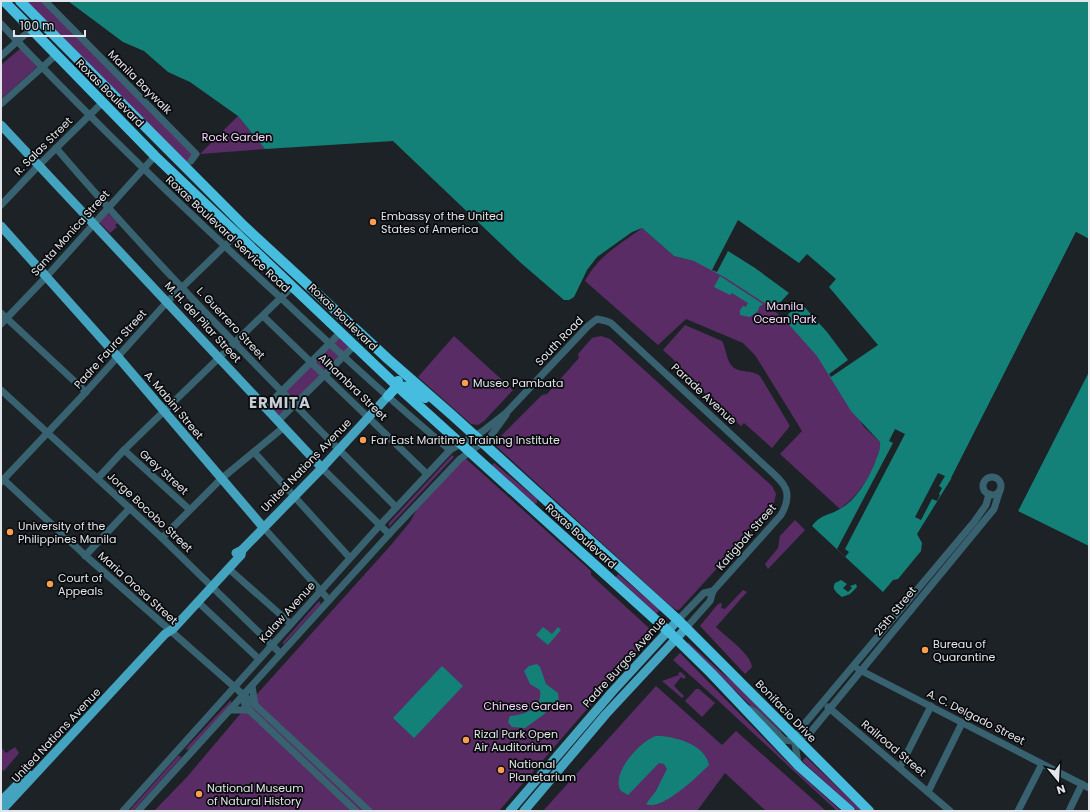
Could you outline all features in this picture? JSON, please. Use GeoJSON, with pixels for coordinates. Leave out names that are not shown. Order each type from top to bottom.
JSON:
{"type":"FeatureCollection","features":[{"type":"Feature","properties":{"kind":"highway","name":"Roxas Boulevard"},"geometry":{"type":"LineString","coordinates":[[4,1],[155,156],[238,233],[397,386],[676,639]]}},
{"type":"Feature","properties":{"kind":"highway","name":"Roxas Boulevard"},"geometry":{"type":"LineString","coordinates":[[20,1],[39,22],[244,226],[388,359],[452,415],[686,628]]}},
{"type":"Feature","properties":{"kind":"highway"},"geometry":{"type":"LineString","coordinates":[[388,359],[397,375],[397,386],[388,396]]}},
{"type":"Feature","properties":{"kind":"highway"},"geometry":{"type":"LineString","coordinates":[[397,386],[408,387],[452,415]]}},
{"type":"Feature","properties":{"kind":"highway"},"geometry":{"type":"LineString","coordinates":[[535,511],[545,500]]}},
{"type":"Feature","properties":{"kind":"highway"},"geometry":{"type":"LineString","coordinates":[[604,573],[615,563]]}},
{"type":"Feature","properties":{"kind":"highway","name":"Bonifacio Drive"},"geometry":{"type":"LineString","coordinates":[[686,628],[869,811]]}},
{"type":"Feature","properties":{"kind":"highway"},"geometry":{"type":"LineString","coordinates":[[676,639],[799,766],[850,811]]}},
{"type":"Feature","properties":{"kind":"main road","name":"M. H. del Pilar Street"},"geometry":{"type":"LineString","coordinates":[[1,125],[322,468]]}},
{"type":"Feature","properties":{"kind":"main road","name":"A. Mabini Street"},"geometry":{"type":"LineString","coordinates":[[1,226],[118,357],[263,527]]}},
{"type":"Feature","properties":{"kind":"main road","name":"United Nations Avenue"},"geometry":{"type":"LineString","coordinates":[[2,808],[16,796],[168,631],[173,629],[181,616],[210,585],[237,552],[242,550],[294,497],[388,396]]}},
{"type":"Feature","properties":{"kind":"main road","name":"United Nations Avenue"},"geometry":{"type":"LineString","coordinates":[[181,616],[198,602],[210,585],[241,555],[242,550]]}},
{"type":"Feature","properties":{"kind":"main road","name":"Padre Burgos Avenue"},"geometry":{"type":"LineString","coordinates":[[510,811],[678,620]]}},
{"type":"Feature","properties":{"kind":"main road","name":"Padre Burgos Avenue"},"geometry":{"type":"LineString","coordinates":[[524,811],[567,760],[686,628]]}},
{"type":"Feature","properties":{"kind":"main road"},"geometry":{"type":"LineString","coordinates":[[636,666],[645,673]]}},
{"type":"Feature","properties":{"kind":"main road","name":"United Nations Avenue"},"geometry":{"type":"LineString","coordinates":[[2,808],[116,686]]}},
{"type":"Feature","properties":{"kind":"main road"},"geometry":{"type":"LineString","coordinates":[[559,754],[567,760]]}},
{"type":"Feature","properties":{"kind":"main road"},"geometry":{"type":"LineString","coordinates":[[13,811],[12,804],[16,796]]}},
{"type":"Feature","properties":{"kind":"street","name":"Manila Baywalk"},"geometry":{"type":"LineString","coordinates":[[45,1],[196,154],[191,161]]}},
{"type":"Feature","properties":{"kind":"street"},"geometry":{"type":"LineString","coordinates":[[1,56],[39,22]]}},
{"type":"Feature","properties":{"kind":"street","name":"Roxas Boulevard Service Road"},"geometry":{"type":"LineString","coordinates":[[1,24],[143,169],[224,246],[344,357],[450,450]]}},
{"type":"Feature","properties":{"kind":"street"},"geometry":{"type":"LineString","coordinates":[[1,104],[56,55]]}},
{"type":"Feature","properties":{"kind":"street","name":"R. Salas Street"},"geometry":{"type":"LineString","coordinates":[[1,205],[102,102]]}},
{"type":"Feature","properties":{"kind":"street","name":"L. Guerrero Street"},"geometry":{"type":"LineString","coordinates":[[56,148],[107,208],[281,392],[396,507]]}},
{"type":"Feature","properties":{"kind":"street","name":"Santa Monica Street"},"geometry":{"type":"LineString","coordinates":[[1,324],[4,315],[47,276],[93,223],[155,156]]}},
{"type":"Feature","properties":{"kind":"street","name":"Padre Faura Street"},"geometry":{"type":"LineString","coordinates":[[2,480],[48,433],[167,302],[238,233]]}},
{"type":"Feature","properties":{"kind":"street"},"geometry":{"type":"LineString","coordinates":[[98,478],[124,450],[236,344],[293,286]]}},
{"type":"Feature","properties":{"kind":"street"},"geometry":{"type":"LineString","coordinates":[[4,315],[86,392]]}},
{"type":"Feature","properties":{"kind":"street","name":"Alhambra Street"},"geometry":{"type":"LineString","coordinates":[[263,316],[427,474]]}},
{"type":"Feature","properties":{"kind":"street","name":"South Road"},"geometry":{"type":"LineString","coordinates":[[478,439],[490,436],[501,423],[506,413],[588,326],[597,320]]}},
{"type":"Feature","properties":{"kind":"street","name":"Parade Avenue"},"geometry":{"type":"LineString","coordinates":[[597,320],[606,321],[616,328],[767,468],[782,483],[788,494]]}},
{"type":"Feature","properties":{"kind":"street"},"geometry":{"type":"LineString","coordinates":[[266,407],[341,332]]}},
{"type":"Feature","properties":{"kind":"street"},"geometry":{"type":"LineString","coordinates":[[162,538],[189,509],[221,479],[254,452],[282,424],[295,405],[355,345]]}},
{"type":"Feature","properties":{"kind":"street","name":"Jorge Bocobo Street"},"geometry":{"type":"LineString","coordinates":[[1,390],[162,538],[280,654]]}},
{"type":"Feature","properties":{"kind":"street","name":"Kalaw Avenue"},"geometry":{"type":"LineString","coordinates":[[123,811],[427,474],[450,450],[460,443],[478,439]]}},
{"type":"Feature","properties":{"kind":"street","name":"Kalaw Avenue"},"geometry":{"type":"LineString","coordinates":[[138,811],[389,534],[469,451],[478,439]]}},
{"type":"Feature","properties":{"kind":"street","name":"Grey Street"},"geometry":{"type":"LineString","coordinates":[[124,450],[189,509]]}},
{"type":"Feature","properties":{"kind":"street"},"geometry":{"type":"LineString","coordinates":[[254,452],[350,558]]}},
{"type":"Feature","properties":{"kind":"street","name":"M. H. del Pilar Street"},"geometry":{"type":"LineString","coordinates":[[322,468],[389,534]]}},
{"type":"Feature","properties":{"kind":"street","name":"25th Street"},"geometry":{"type":"LineString","coordinates":[[797,739],[808,734],[831,709],[900,622],[994,509],[1001,484],[998,479],[994,477],[989,478],[984,482],[983,486],[989,494],[986,505],[974,522],[801,728],[797,739],[795,749],[799,766]]}},
{"type":"Feature","properties":{"kind":"street","name":"Maria Orosa Street"},"geometry":{"type":"LineString","coordinates":[[2,480],[168,631],[234,688],[252,708],[356,811]]}},
{"type":"Feature","properties":{"kind":"street"},"geometry":{"type":"LineString","coordinates":[[989,494],[994,495],[1000,490]]}},
{"type":"Feature","properties":{"kind":"street","name":"Katigbak Street"},"geometry":{"type":"LineString","coordinates":[[678,620],[704,593],[713,591],[781,515],[786,507],[788,494]]}},
{"type":"Feature","properties":{"kind":"street"},"geometry":{"type":"LineString","coordinates":[[85,556],[130,508]]}},
{"type":"Feature","properties":{"kind":"street","name":"A. Mabini Street"},"geometry":{"type":"LineString","coordinates":[[263,527],[329,600]]}},
{"type":"Feature","properties":{"kind":"street"},"geometry":{"type":"LineString","coordinates":[[228,569],[291,624]]}},
{"type":"Feature","properties":{"kind":"street","name":"Katigbak Street"},"geometry":{"type":"LineString","coordinates":[[686,628],[713,597],[713,591]]}},
{"type":"Feature","properties":{"kind":"street"},"geometry":{"type":"LineString","coordinates":[[198,602],[259,659]]}},
{"type":"Feature","properties":{"kind":"street"},"geometry":{"type":"LineString","coordinates":[[893,617],[900,622]]}},
{"type":"Feature","properties":{"kind":"street","name":"A. C. Delgado Street"},"geometry":{"type":"LineString","coordinates":[[853,667],[1086,786]]}},
{"type":"Feature","properties":{"kind":"street"},"geometry":{"type":"LineString","coordinates":[[230,710],[252,708],[252,686]]}},
{"type":"Feature","properties":{"kind":"street","name":"Railroad Street"},"geometry":{"type":"LineString","coordinates":[[823,702],[950,811]]}},
{"type":"Feature","properties":{"kind":"street"},"geometry":{"type":"LineString","coordinates":[[900,767],[931,706]]}},
{"type":"Feature","properties":{"kind":"street"},"geometry":{"type":"LineString","coordinates":[[743,707],[755,712],[784,740],[792,741],[797,739]]}},
{"type":"Feature","properties":{"kind":"street","name":"Maria Orosa Street"},"geometry":{"type":"LineString","coordinates":[[252,708],[369,811]]}},
{"type":"Feature","properties":{"kind":"street"},"geometry":{"type":"LineString","coordinates":[[928,792],[962,723]]}},
{"type":"Feature","properties":{"kind":"street"},"geometry":{"type":"LineString","coordinates":[[1018,811],[1042,764]]}},
{"type":"Feature","properties":{"kind":"street"},"geometry":{"type":"LineString","coordinates":[[1069,811],[1086,786]]}},
{"type":"Feature","properties":{"kind":"green space"},"geometry":{"type":"Polygon","coordinates":[[[25,1],[47,1],[200,154],[189,165],[25,1]]]}},
{"type":"Feature","properties":{"kind":"green space"},"geometry":{"type":"Polygon","coordinates":[[[21,48],[37,67],[1,99],[1,65],[21,48]]]}},
{"type":"Feature","properties":{"kind":"green space","name":"Rock Garden"},"geometry":{"type":"Polygon","coordinates":[[[238,116],[265,149],[200,154],[238,116]]]}},
{"type":"Feature","properties":{"kind":"green space"},"geometry":{"type":"Polygon","coordinates":[[[107,212],[118,223],[115,225],[117,227],[110,233],[98,221],[107,212]]]}},
{"type":"Feature","properties":{"kind":"green space","name":"Manila Ocean Park"},"geometry":{"type":"Polygon","coordinates":[[[738,220],[864,427],[880,442],[880,450],[870,475],[857,493],[840,509],[780,454],[802,431],[755,355],[743,343],[686,319],[658,345],[585,281],[603,257],[642,228],[674,256],[694,261],[738,220]]]}},
{"type":"Feature","properties":{"kind":"green space"},"geometry":{"type":"Polygon","coordinates":[[[685,325],[722,341],[729,362],[734,368],[760,376],[790,426],[772,448],[744,423],[741,426],[673,364],[675,361],[663,350],[685,325]]]}},
{"type":"Feature","properties":{"kind":"green space","name":"Museo Pambata"},"geometry":{"type":"Polygon","coordinates":[[[454,336],[513,390],[484,421],[478,425],[471,424],[418,377],[454,336]]]}},
{"type":"Feature","properties":{"kind":"green space"},"geometry":{"type":"Polygon","coordinates":[[[601,336],[610,339],[620,348],[772,486],[776,494],[773,507],[679,610],[676,610],[667,603],[496,446],[496,441],[542,395],[547,394],[579,358],[578,354],[592,338],[601,336]]]}},
{"type":"Feature","properties":{"kind":"green space"},"geometry":{"type":"Polygon","coordinates":[[[340,337],[350,346],[276,420],[266,409],[340,337]]]}},
{"type":"Feature","properties":{"kind":"green space"},"geometry":{"type":"Polygon","coordinates":[[[452,455],[454,457],[389,527],[389,523],[452,455]]]}},
{"type":"Feature","properties":{"kind":"green space","name":"Chinese Garden"},"geometry":{"type":"Polygon","coordinates":[[[465,458],[591,571],[591,575],[650,629],[651,635],[499,811],[154,811],[187,777],[258,693],[391,545],[410,522],[417,509],[465,458]]]}},
{"type":"Feature","properties":{"kind":"green space"},"geometry":{"type":"Polygon","coordinates":[[[494,463],[537,499],[537,503],[533,504],[491,466],[494,463]]]}},
{"type":"Feature","properties":{"kind":"green space"},"geometry":{"type":"Polygon","coordinates":[[[795,520],[805,530],[768,569],[765,564],[778,548],[780,536],[795,520]]]}},
{"type":"Feature","properties":{"kind":"green space"},"geometry":{"type":"Polygon","coordinates":[[[618,574],[660,610],[656,614],[615,579],[618,574]]]}},
{"type":"Feature","properties":{"kind":"green space"},"geometry":{"type":"Polygon","coordinates":[[[743,590],[747,592],[716,627],[743,651],[751,662],[752,667],[745,674],[700,626],[718,604],[722,603],[721,608],[725,609],[743,590]]]}},
{"type":"Feature","properties":{"kind":"green space"},"geometry":{"type":"Polygon","coordinates":[[[319,601],[321,604],[283,645],[283,642],[319,601]]]}},
{"type":"Feature","properties":{"kind":"green space"},"geometry":{"type":"Polygon","coordinates":[[[688,642],[737,685],[782,732],[780,734],[687,644],[688,642]]]}},
{"type":"Feature","properties":{"kind":"green space"},"geometry":{"type":"Polygon","coordinates":[[[680,653],[791,766],[841,811],[837,811],[715,697],[673,660],[680,653]]]}},
{"type":"Feature","properties":{"kind":"green space"},"geometry":{"type":"Polygon","coordinates":[[[681,672],[686,677],[684,679],[681,677],[674,686],[684,696],[682,698],[662,681],[679,675],[678,673],[681,672]]]}},
{"type":"Feature","properties":{"kind":"green space"},"geometry":{"type":"Polygon","coordinates":[[[656,686],[722,745],[736,731],[826,811],[766,811],[725,773],[697,811],[543,811],[656,686]]]}},
{"type":"Feature","properties":{"kind":"green space"},"geometry":{"type":"Polygon","coordinates":[[[696,689],[699,689],[715,703],[702,717],[685,701],[696,689]]]}},
{"type":"Feature","properties":{"kind":"green space"},"geometry":{"type":"Polygon","coordinates":[[[231,700],[231,704],[190,749],[186,750],[187,747],[231,700]]]}},
{"type":"Feature","properties":{"kind":"green space"},"geometry":{"type":"Polygon","coordinates":[[[1,747],[6,753],[15,747],[19,753],[4,771],[1,769],[1,747]]]}},
{"type":"Feature","properties":{"kind":"green space"},"geometry":{"type":"Polygon","coordinates":[[[178,756],[181,756],[180,759],[133,811],[129,811],[178,756]]]}},
{"type":"Feature","properties":{"kind":"green space"},"geometry":{"type":"Polygon","coordinates":[[[806,757],[862,811],[857,811],[802,761],[806,757]]]}},
{"type":"Feature","properties":{"kind":"shaded area"},"geometry":{"type":"Polygon","coordinates":[[[68,1],[1089,1],[1089,239],[1076,232],[951,479],[917,534],[922,543],[921,551],[898,579],[893,580],[883,592],[812,526],[822,517],[840,509],[852,500],[869,476],[875,463],[880,442],[851,411],[817,356],[784,319],[766,304],[726,278],[694,261],[674,256],[642,228],[632,232],[597,257],[587,270],[574,297],[569,300],[564,300],[521,263],[393,141],[265,149],[238,116],[190,82],[168,72],[144,51],[123,42],[68,1]]]}},
{"type":"Feature","properties":{"kind":"shaded area"},"geometry":{"type":"Polygon","coordinates":[[[720,276],[763,304],[759,307],[758,311],[750,317],[740,315],[740,310],[743,306],[746,307],[748,303],[732,293],[730,295],[714,287],[720,276]]]}},
{"type":"Feature","properties":{"kind":"shaded area"},"geometry":{"type":"Polygon","coordinates":[[[1089,372],[1089,546],[1018,511],[1089,372]]]}},
{"type":"Feature","properties":{"kind":"shaded area"},"geometry":{"type":"Polygon","coordinates":[[[841,580],[847,584],[843,588],[848,592],[852,588],[850,586],[856,584],[857,587],[850,594],[842,597],[835,591],[834,587],[835,583],[841,580]]]}},
{"type":"Feature","properties":{"kind":"shaded area"},"geometry":{"type":"Polygon","coordinates":[[[543,627],[552,634],[558,627],[561,630],[548,645],[536,635],[543,627]]]}},
{"type":"Feature","properties":{"kind":"shaded area"},"geometry":{"type":"Polygon","coordinates":[[[537,664],[540,667],[546,684],[558,693],[559,703],[551,707],[525,728],[512,727],[508,722],[510,716],[527,712],[539,702],[540,690],[530,684],[524,671],[529,666],[537,664]]]}},
{"type":"Feature","properties":{"kind":"shaded area"},"geometry":{"type":"Polygon","coordinates":[[[442,666],[463,686],[414,738],[393,718],[442,666]]]}},
{"type":"Feature","properties":{"kind":"shaded area"},"geometry":{"type":"Polygon","coordinates":[[[656,736],[663,736],[688,743],[702,752],[709,765],[670,798],[653,805],[646,804],[656,791],[667,769],[664,764],[659,763],[628,795],[621,791],[619,784],[623,767],[628,759],[642,744],[656,736]]]}},
{"type":"Feature","properties":{"kind":"pier","name":"Manila Ocean Park"},"geometry":{"type":"Polygon","coordinates":[[[738,220],[799,263],[807,254],[836,279],[829,287],[878,345],[831,377],[829,374],[848,360],[827,332],[800,302],[784,319],[773,310],[789,293],[755,268],[728,251],[717,272],[712,270],[738,220]]]}},
{"type":"Feature","properties":{"kind":"pier"},"geometry":{"type":"Polygon","coordinates":[[[1076,232],[1089,239],[1089,241],[1077,235],[953,479],[951,478],[1076,232]]]}},
{"type":"Feature","properties":{"kind":"pier"},"geometry":{"type":"Polygon","coordinates":[[[1089,370],[1018,511],[1016,510],[1087,371],[1089,370]]]}},
{"type":"Feature","properties":{"kind":"pier"},"geometry":{"type":"Polygon","coordinates":[[[895,429],[905,434],[845,549],[849,552],[845,557],[837,549],[893,443],[889,441],[895,429]]]}},
{"type":"Feature","properties":{"kind":"pier"},"geometry":{"type":"Polygon","coordinates":[[[938,473],[945,476],[939,486],[942,488],[939,494],[940,495],[937,501],[932,499],[921,520],[915,517],[938,473]]]}},
{"type":"Feature","properties":{"kind":"place","name":"Embassy of the United States of America"},"geometry":{"type":"Point","coordinates":[373,222]}},
{"type":"Feature","properties":{"kind":"place","name":"Museo Pambata"},"geometry":{"type":"Point","coordinates":[465,383]}},
{"type":"Feature","properties":{"kind":"place","name":"Far East Maritime Training Institute"},"geometry":{"type":"Point","coordinates":[363,440]}},
{"type":"Feature","properties":{"kind":"place","name":"University of the Philippines Manila"},"geometry":{"type":"Point","coordinates":[10,532]}},
{"type":"Feature","properties":{"kind":"place","name":"Court of Appeals"},"geometry":{"type":"Point","coordinates":[50,584]}},
{"type":"Feature","properties":{"kind":"place","name":"Bureau of Quarantine"},"geometry":{"type":"Point","coordinates":[925,650]}},
{"type":"Feature","properties":{"kind":"place","name":"Rizal Park Open Air Auditorium"},"geometry":{"type":"Point","coordinates":[466,740]}},
{"type":"Feature","properties":{"kind":"place","name":"National Planetarium"},"geometry":{"type":"Point","coordinates":[501,770]}},
{"type":"Feature","properties":{"kind":"place","name":"National Museum of Natural History"},"geometry":{"type":"Point","coordinates":[199,794]}},
{"type":"Feature","properties":{"kind":"district","name":"ERMITA"},"geometry":{"type":"Point","coordinates":[280,403]}}]}
